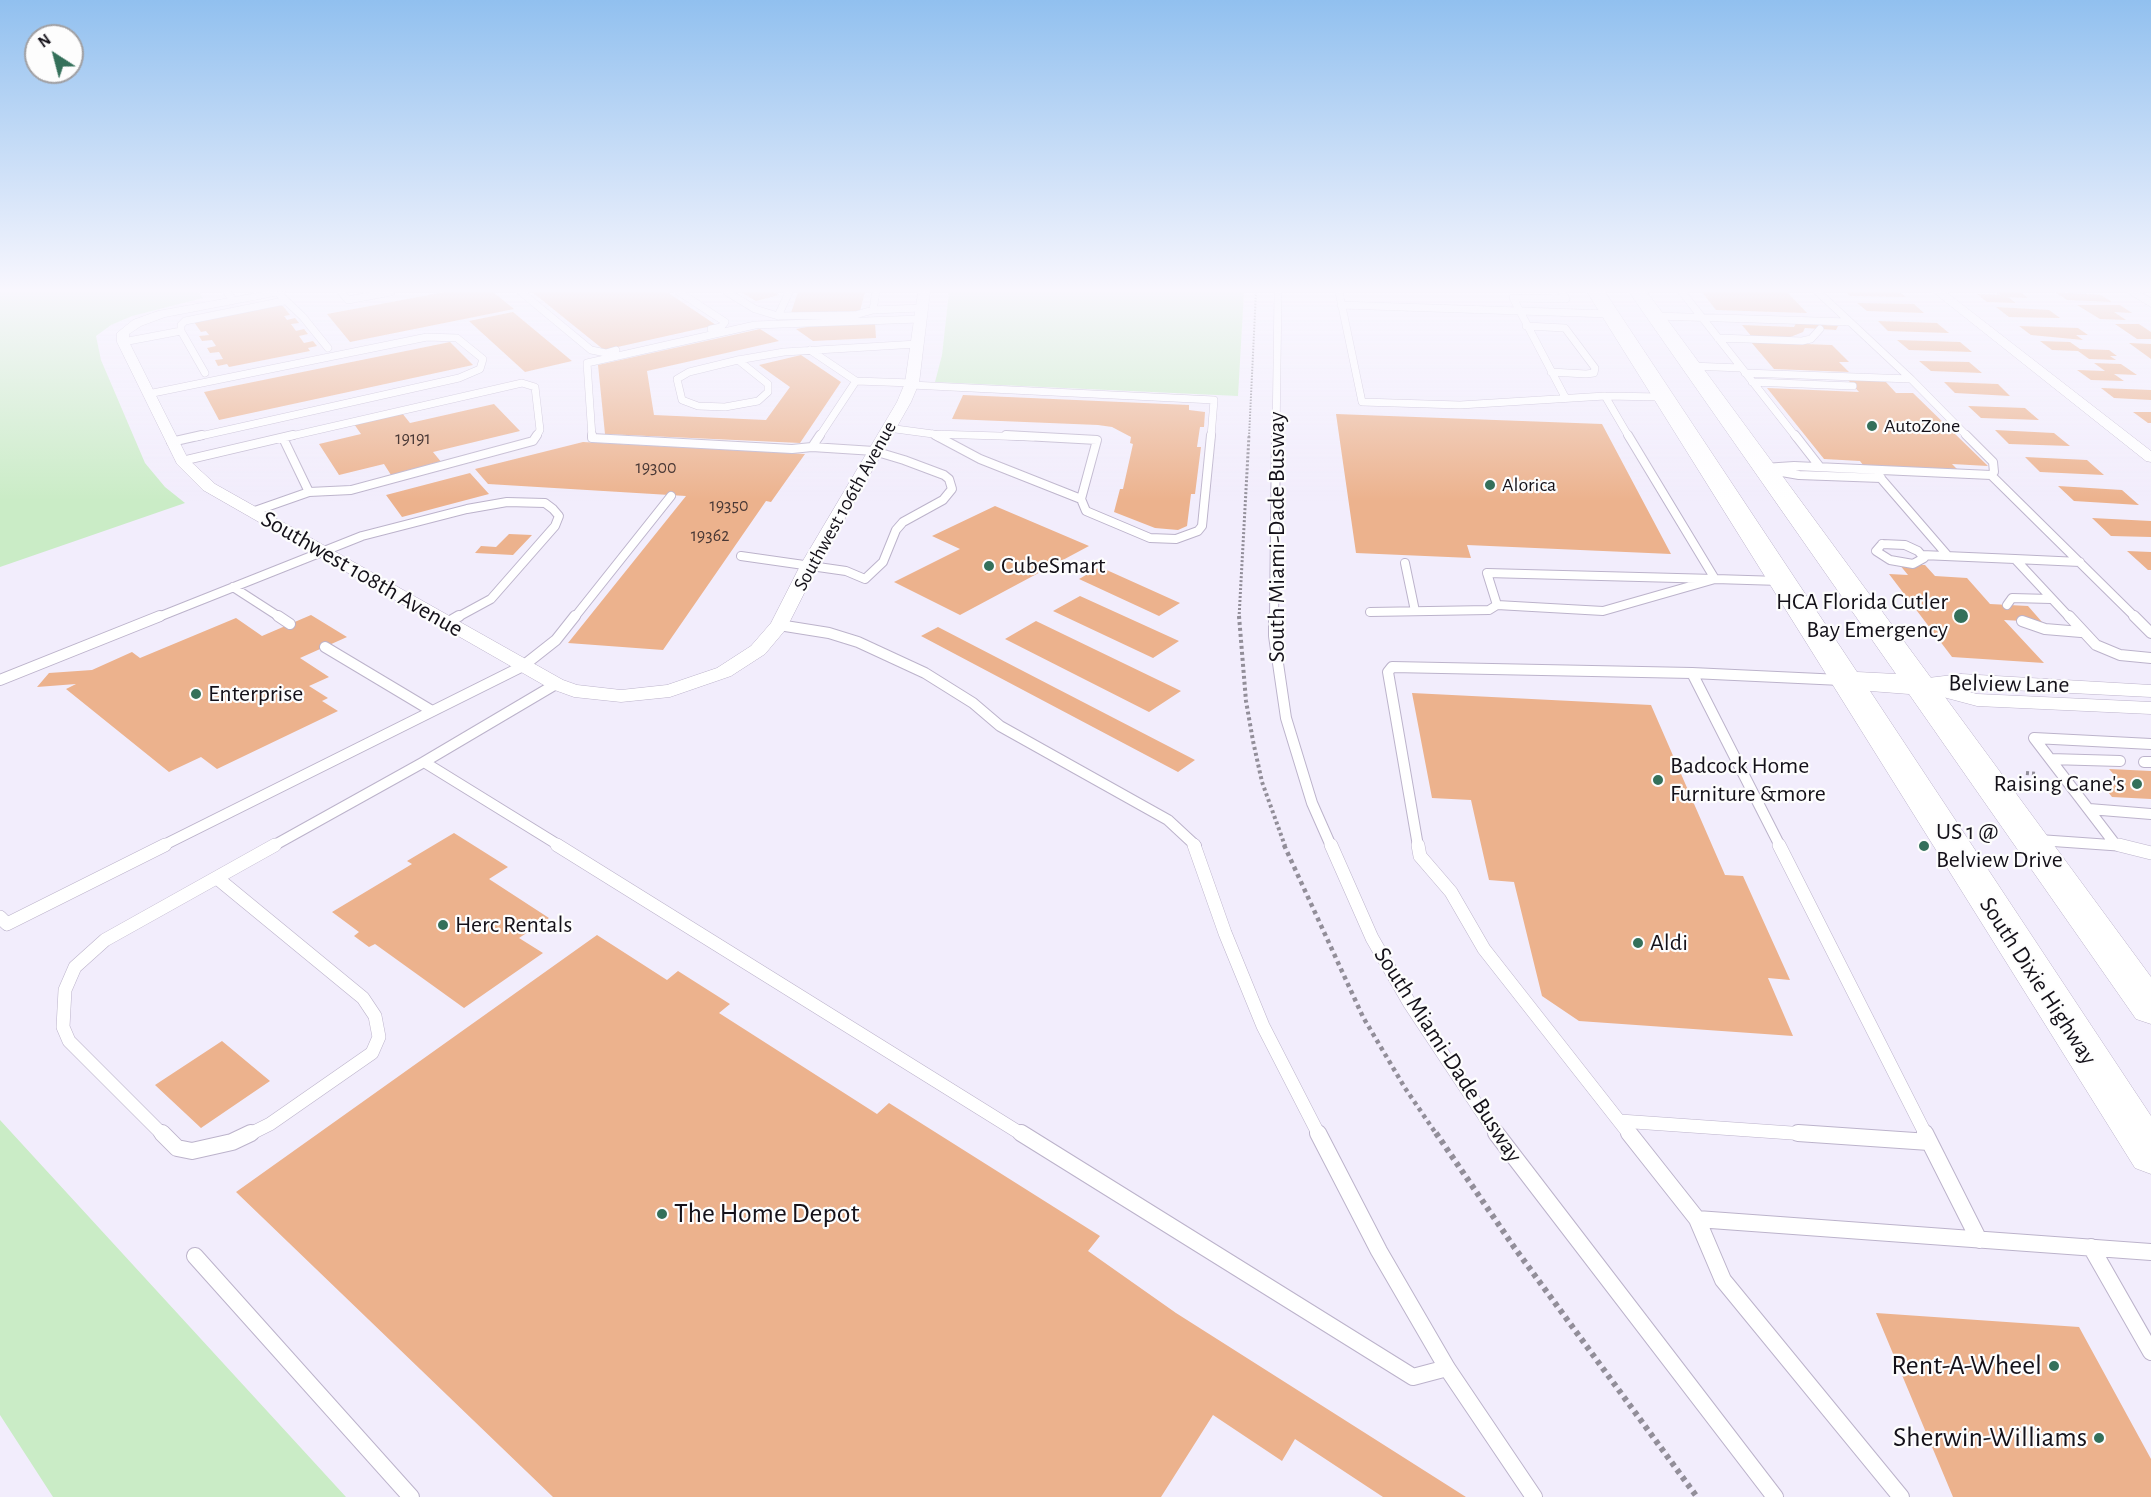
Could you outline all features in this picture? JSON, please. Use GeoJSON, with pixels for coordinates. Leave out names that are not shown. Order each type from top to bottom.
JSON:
{"type":"FeatureCollection","features":[{"type":"Feature","properties":{"kind":"highway","name":"South Dixie Highway"},"geometry":{"type":"LineString","coordinates":[[1640,362],[2151,1154]]}},
{"type":"Feature","properties":{"kind":"highway"},"geometry":{"type":"LineString","coordinates":[[1688,362],[2151,1008]]}},
{"type":"Feature","properties":{"kind":"highway"},"geometry":{"type":"LineString","coordinates":[[1705,465],[1764,468]]}},
{"type":"Feature","properties":{"kind":"highway"},"geometry":{"type":"LineString","coordinates":[[1844,680],[1920,685]]}},
{"type":"Feature","properties":{"kind":"street","name":"Southwest 108th Avenue"},"geometry":{"type":"LineString","coordinates":[[133,362],[182,461],[209,488],[523,666],[574,691],[621,696],[670,691],[703,681]]}},
{"type":"Feature","properties":{"kind":"street","name":"Southwest 106th Avenue"},"geometry":{"type":"LineString","coordinates":[[703,681],[724,672],[758,650],[779,625],[810,564],[888,429],[911,384],[914,362]]}},
{"type":"Feature","properties":{"kind":"street"},"geometry":{"type":"LineString","coordinates":[[2028,362],[2151,458]]}},
{"type":"Feature","properties":{"kind":"street","name":"Belview Lane"},"geometry":{"type":"LineString","coordinates":[[1920,685],[1961,680],[2151,691]]}},
{"type":"Feature","properties":{"kind":"street","name":"Belview Lane"},"geometry":{"type":"LineString","coordinates":[[1920,685],[1977,700],[2151,708]]}},
{"type":"Feature","properties":{"kind":"lane"},"geometry":{"type":"LineString","coordinates":[[199,362],[205,372]]}},
{"type":"Feature","properties":{"kind":"lane"},"geometry":{"type":"LineString","coordinates":[[148,394],[308,362]]}},
{"type":"Feature","properties":{"kind":"lane"},"geometry":{"type":"LineString","coordinates":[[171,442],[459,378],[480,369],[482,362]]}},
{"type":"Feature","properties":{"kind":"lane"},"geometry":{"type":"LineString","coordinates":[[591,362],[586,363],[592,438],[792,449],[812,447],[874,452],[938,471],[949,479],[952,489],[943,500],[903,522],[896,530],[884,562],[865,579],[846,571],[810,564],[741,556]]}},
{"type":"Feature","properties":{"kind":"lane"},"geometry":{"type":"LineString","coordinates":[[731,362],[681,375],[676,383],[682,400],[690,405],[725,407],[758,401],[768,392],[768,384],[740,362]]}},
{"type":"Feature","properties":{"kind":"lane"},"geometry":{"type":"LineString","coordinates":[[828,362],[856,381],[1214,400],[1202,526],[1198,531],[1176,539],[1149,538],[1086,511],[1081,499],[1097,440],[968,433],[933,434],[888,429]]}},
{"type":"Feature","properties":{"kind":"lane","name":"South Miami-Dade Busway"},"geometry":{"type":"LineString","coordinates":[[1277,362],[1274,636],[1286,718],[1312,803],[1372,938],[1457,1078],[1523,1172],[1775,1497]]}},
{"type":"Feature","properties":{"kind":"lane"},"geometry":{"type":"LineString","coordinates":[[1353,362],[1362,402],[1460,405],[1519,403],[1565,397],[1662,397]]}},
{"type":"Feature","properties":{"kind":"lane"},"geometry":{"type":"LineString","coordinates":[[1545,362],[1565,397]]}},
{"type":"Feature","properties":{"kind":"lane"},"geometry":{"type":"LineString","coordinates":[[1551,372],[1594,373],[1595,368],[1590,362]]}},
{"type":"Feature","properties":{"kind":"lane"},"geometry":{"type":"LineString","coordinates":[[1737,362],[1820,467]]}},
{"type":"Feature","properties":{"kind":"lane"},"geometry":{"type":"LineString","coordinates":[[1893,362],[1993,462],[1995,472],[1991,475]]}},
{"type":"Feature","properties":{"kind":"lane"},"geometry":{"type":"LineString","coordinates":[[1691,366],[1747,375],[1851,384]]}},
{"type":"Feature","properties":{"kind":"lane"},"geometry":{"type":"LineString","coordinates":[[1747,375],[1911,379]]}},
{"type":"Feature","properties":{"kind":"lane"},"geometry":{"type":"LineString","coordinates":[[812,447],[856,381]]}},
{"type":"Feature","properties":{"kind":"lane"},"geometry":{"type":"LineString","coordinates":[[182,461],[504,386],[522,383],[535,387],[540,430],[533,441],[351,490],[309,492],[252,512]]}},
{"type":"Feature","properties":{"kind":"lane"},"geometry":{"type":"LineString","coordinates":[[1605,396],[1714,579]]}},
{"type":"Feature","properties":{"kind":"lane"},"geometry":{"type":"LineString","coordinates":[[933,434],[980,459],[1081,499]]}},
{"type":"Feature","properties":{"kind":"lane"},"geometry":{"type":"LineString","coordinates":[[283,438],[309,492]]}},
{"type":"Feature","properties":{"kind":"lane"},"geometry":{"type":"LineString","coordinates":[[1764,468],[1820,467],[1991,475],[2151,633]]}},
{"type":"Feature","properties":{"kind":"lane"},"geometry":{"type":"LineString","coordinates":[[1764,468],[1798,476],[1881,478]]}},
{"type":"Feature","properties":{"kind":"lane"},"geometry":{"type":"LineString","coordinates":[[1874,470],[1948,556]]}},
{"type":"Feature","properties":{"kind":"lane"},"geometry":{"type":"LineString","coordinates":[[0,917],[7,924],[523,666],[556,639],[671,496]]}},
{"type":"Feature","properties":{"kind":"lane"},"geometry":{"type":"LineString","coordinates":[[0,680],[362,536],[486,505],[527,501],[544,503],[553,509],[559,516],[555,526],[491,599],[447,623]]}},
{"type":"Feature","properties":{"kind":"lane"},"geometry":{"type":"LineString","coordinates":[[1922,555],[1924,558],[1919,563],[1906,564],[1884,558],[1876,548],[1882,544],[1897,544],[1912,548],[1922,555],[2080,562]]}},
{"type":"Feature","properties":{"kind":"lane"},"geometry":{"type":"LineString","coordinates":[[2015,559],[2081,632],[2096,645],[2107,650],[2151,658]]}},
{"type":"Feature","properties":{"kind":"lane"},"geometry":{"type":"LineString","coordinates":[[1405,563],[1415,611]]}},
{"type":"Feature","properties":{"kind":"lane"},"geometry":{"type":"LineString","coordinates":[[1497,605],[1487,573],[1781,581]]}},
{"type":"Feature","properties":{"kind":"lane"},"geometry":{"type":"LineString","coordinates":[[1370,612],[1489,610],[1497,605],[1603,611],[1714,579]]}},
{"type":"Feature","properties":{"kind":"lane"},"geometry":{"type":"LineString","coordinates":[[233,587],[290,624]]}},
{"type":"Feature","properties":{"kind":"lane"},"geometry":{"type":"LineString","coordinates":[[2007,605],[2012,598],[2051,599]]}},
{"type":"Feature","properties":{"kind":"lane"},"geometry":{"type":"LineString","coordinates":[[2022,621],[2045,629],[2081,632]]}},
{"type":"Feature","properties":{"kind":"lane"},"geometry":{"type":"LineString","coordinates":[[779,625],[830,633],[858,642],[925,673],[960,694],[1014,735],[1140,803],[1189,838],[1196,847],[1225,933],[1263,1026],[1379,1251],[1447,1368],[1534,1497]]}},
{"type":"Feature","properties":{"kind":"lane"},"geometry":{"type":"LineString","coordinates":[[325,647],[432,711]]}},
{"type":"Feature","properties":{"kind":"lane"},"geometry":{"type":"LineString","coordinates":[[1844,680],[1692,673],[1396,667],[1388,672],[1420,856],[1451,892],[1484,949],[1697,1219],[1723,1280],[1901,1497]]}},
{"type":"Feature","properties":{"kind":"lane"},"geometry":{"type":"LineString","coordinates":[[1692,673],[1979,1240]]}},
{"type":"Feature","properties":{"kind":"lane"},"geometry":{"type":"LineString","coordinates":[[217,878],[363,998],[375,1016],[379,1037],[372,1053],[270,1124],[232,1142],[192,1151],[177,1148],[69,1041],[63,1027],[62,1009],[65,990],[75,967],[105,940],[424,762],[556,684]]}},
{"type":"Feature","properties":{"kind":"lane"},"geometry":{"type":"LineString","coordinates":[[2115,844],[2034,738],[2151,744]]}},
{"type":"Feature","properties":{"kind":"lane"},"geometry":{"type":"LineString","coordinates":[[2050,759],[2120,761]]}},
{"type":"Feature","properties":{"kind":"lane"},"geometry":{"type":"LineString","coordinates":[[424,762],[1413,1377],[1447,1368]]}},
{"type":"Feature","properties":{"kind":"lane"},"geometry":{"type":"LineString","coordinates":[[2089,809],[2151,814]]}},
{"type":"Feature","properties":{"kind":"lane"},"geometry":{"type":"LineString","coordinates":[[2030,839],[2115,844],[2151,853]]}},
{"type":"Feature","properties":{"kind":"lane"},"geometry":{"type":"LineString","coordinates":[[1620,1120],[1929,1142]]}},
{"type":"Feature","properties":{"kind":"lane"},"geometry":{"type":"LineString","coordinates":[[1697,1219],[2151,1252]]}},
{"type":"Feature","properties":{"kind":"lane"},"geometry":{"type":"LineString","coordinates":[[2091,1247],[2151,1352]]}},
{"type":"Feature","properties":{"kind":"lane"},"geometry":{"type":"LineString","coordinates":[[195,1256],[411,1497]]}},
{"type":"Feature","properties":{"kind":"green space"},"geometry":{"type":"Polygon","coordinates":[[[0,362],[102,362],[145,463],[165,487],[185,503],[0,567],[0,362]]]}},
{"type":"Feature","properties":{"kind":"green space"},"geometry":{"type":"Polygon","coordinates":[[[940,362],[1240,362],[1238,396],[935,382],[940,362]]]}},
{"type":"Feature","properties":{"kind":"green space"},"geometry":{"type":"Polygon","coordinates":[[[0,1120],[346,1497],[53,1497],[0,1415],[0,1120]]]}},
{"type":"Feature","properties":{"kind":"building"},"geometry":{"type":"Polygon","coordinates":[[[216,362],[255,362],[229,367],[227,364],[218,366],[216,362]]]}},
{"type":"Feature","properties":{"kind":"building"},"geometry":{"type":"Polygon","coordinates":[[[352,362],[470,362],[473,365],[219,420],[204,392],[352,362]]]}},
{"type":"Feature","properties":{"kind":"building"},"geometry":{"type":"Polygon","coordinates":[[[514,362],[568,362],[525,372],[514,362]]]}},
{"type":"Feature","properties":{"kind":"building"},"geometry":{"type":"Polygon","coordinates":[[[612,362],[687,362],[647,371],[654,415],[766,420],[790,387],[759,365],[772,362],[811,362],[841,382],[800,443],[605,434],[598,365],[612,362]]]}},
{"type":"Feature","properties":{"kind":"building"},"geometry":{"type":"Polygon","coordinates":[[[1768,362],[1849,362],[1839,362],[1849,372],[1774,369],[1768,362]]]}},
{"type":"Feature","properties":{"kind":"building"},"geometry":{"type":"Polygon","coordinates":[[[1920,362],[1969,362],[1982,373],[1931,371],[1920,362]]]}},
{"type":"Feature","properties":{"kind":"building"},"geometry":{"type":"Polygon","coordinates":[[[2094,363],[2121,364],[2137,375],[2114,374],[2124,381],[2091,380],[2077,370],[2105,371],[2094,363]]]}},
{"type":"Feature","properties":{"kind":"building","name":"AutoZone"},"geometry":{"type":"Polygon","coordinates":[[[1848,380],[1885,381],[1896,393],[1913,393],[1988,466],[1952,464],[1957,469],[1863,465],[1860,461],[1824,459],[1767,388],[1859,392],[1848,380]]]}},
{"type":"Feature","properties":{"kind":"building"},"geometry":{"type":"Polygon","coordinates":[[[1944,382],[1998,384],[2010,396],[1955,393],[1944,382]]]}},
{"type":"Feature","properties":{"kind":"building"},"geometry":{"type":"Polygon","coordinates":[[[2101,388],[2151,390],[2151,400],[2114,398],[2101,388]]]}},
{"type":"Feature","properties":{"kind":"building"},"geometry":{"type":"Polygon","coordinates":[[[963,395],[1189,405],[1189,410],[1205,412],[1204,427],[1200,427],[1197,447],[1201,447],[1195,494],[1191,494],[1187,526],[1178,530],[1155,528],[1114,512],[1120,489],[1123,489],[1133,444],[1130,443],[1131,437],[1112,427],[1098,425],[952,419],[963,395]]]}},
{"type":"Feature","properties":{"kind":"building"},"geometry":{"type":"Polygon","coordinates":[[[494,404],[520,431],[433,452],[442,463],[391,475],[384,464],[339,475],[319,444],[361,434],[354,424],[402,413],[410,423],[494,404]]]}},
{"type":"Feature","properties":{"kind":"building"},"geometry":{"type":"Polygon","coordinates":[[[1968,406],[2025,408],[2039,420],[1981,418],[1968,406]]]}},
{"type":"Feature","properties":{"kind":"building"},"geometry":{"type":"Polygon","coordinates":[[[2133,412],[2151,412],[2151,423],[2148,423],[2133,412]]]}},
{"type":"Feature","properties":{"kind":"building","name":"Alorica"},"geometry":{"type":"Polygon","coordinates":[[[1336,414],[1602,424],[1671,554],[1467,545],[1471,558],[1356,553],[1336,414]]]}},
{"type":"Feature","properties":{"kind":"building"},"geometry":{"type":"Polygon","coordinates":[[[1995,430],[2054,433],[2070,446],[2009,444],[1995,430]]]}},
{"type":"Feature","properties":{"kind":"building"},"geometry":{"type":"Polygon","coordinates":[[[583,442],[805,454],[771,502],[766,501],[663,650],[568,643],[686,496],[488,484],[475,469],[583,442]]]}},
{"type":"Feature","properties":{"kind":"building"},"geometry":{"type":"Polygon","coordinates":[[[2025,457],[2087,460],[2104,475],[2040,472],[2025,457]]]}},
{"type":"Feature","properties":{"kind":"building"},"geometry":{"type":"Polygon","coordinates":[[[470,473],[489,494],[402,517],[386,495],[470,473]]]}},
{"type":"Feature","properties":{"kind":"building"},"geometry":{"type":"Polygon","coordinates":[[[2058,486],[2122,490],[2139,505],[2074,501],[2058,486]]]}},
{"type":"Feature","properties":{"kind":"building","name":"CubeSmart"},"geometry":{"type":"Polygon","coordinates":[[[995,506],[1089,546],[960,615],[894,582],[960,549],[932,536],[995,506]]]}},
{"type":"Feature","properties":{"kind":"building"},"geometry":{"type":"Polygon","coordinates":[[[2092,518],[2151,521],[2151,537],[2111,536],[2092,518]]]}},
{"type":"Feature","properties":{"kind":"building"},"geometry":{"type":"Polygon","coordinates":[[[509,534],[532,535],[513,555],[475,553],[481,546],[496,547],[509,534]]]}},
{"type":"Feature","properties":{"kind":"building"},"geometry":{"type":"Polygon","coordinates":[[[2127,551],[2151,552],[2151,570],[2148,570],[2127,551]]]}},
{"type":"Feature","properties":{"kind":"building","name":"HCA Florida Cutler Bay Emergency"},"geometry":{"type":"Polygon","coordinates":[[[1899,564],[1925,565],[1935,576],[1967,578],[1990,604],[2028,606],[2042,622],[2004,620],[2044,663],[1952,657],[1889,574],[1908,575],[1899,564]]]}},
{"type":"Feature","properties":{"kind":"building"},"geometry":{"type":"Polygon","coordinates":[[[1100,567],[1180,603],[1159,616],[1079,579],[1100,567]]]}},
{"type":"Feature","properties":{"kind":"building"},"geometry":{"type":"Polygon","coordinates":[[[1080,596],[1179,641],[1153,658],[1053,611],[1080,596]]]}},
{"type":"Feature","properties":{"kind":"building","name":"Enterprise"},"geometry":{"type":"Polygon","coordinates":[[[311,615],[347,637],[300,658],[329,677],[309,686],[328,698],[322,701],[338,711],[217,769],[201,757],[169,772],[66,689],[76,684],[37,687],[49,673],[92,670],[132,652],[140,658],[236,618],[262,636],[311,615]]]}},
{"type":"Feature","properties":{"kind":"building"},"geometry":{"type":"Polygon","coordinates":[[[1036,621],[1181,691],[1149,712],[1005,639],[1036,621]]]}},
{"type":"Feature","properties":{"kind":"building"},"geometry":{"type":"Polygon","coordinates":[[[938,627],[1195,760],[1178,772],[921,636],[938,627]]]}},
{"type":"Feature","properties":{"kind":"building"},"geometry":{"type":"Polygon","coordinates":[[[1412,693],[1651,705],[1725,875],[1743,876],[1790,980],[1768,978],[1793,1036],[1579,1021],[1542,996],[1514,882],[1489,880],[1471,800],[1432,798],[1412,693]]]}},
{"type":"Feature","properties":{"kind":"building","name":"Raising Cane's"},"geometry":{"type":"Polygon","coordinates":[[[2109,769],[2151,771],[2151,799],[2112,797],[2102,784],[2123,785],[2109,769]]]}},
{"type":"Feature","properties":{"kind":"building","name":"Herc Rentals"},"geometry":{"type":"Polygon","coordinates":[[[454,833],[508,867],[489,879],[549,918],[519,938],[543,953],[464,1008],[375,944],[369,947],[354,936],[359,932],[332,912],[412,864],[407,861],[454,833]]]}},
{"type":"Feature","properties":{"kind":"building","name":"The Home Depot"},"geometry":{"type":"Polygon","coordinates":[[[597,935],[667,980],[678,971],[730,1004],[719,1013],[877,1114],[889,1103],[1100,1236],[1088,1251],[1176,1313],[1466,1497],[1383,1497],[1295,1439],[1282,1461],[1213,1415],[1161,1497],[553,1497],[236,1192],[597,935]]]}},
{"type":"Feature","properties":{"kind":"building"},"geometry":{"type":"Polygon","coordinates":[[[222,1041],[270,1081],[201,1128],[155,1085],[222,1041]]]}},
{"type":"Feature","properties":{"kind":"building"},"geometry":{"type":"Polygon","coordinates":[[[1876,1313],[2079,1327],[2151,1459],[2151,1497],[1953,1497],[1876,1313]]]}},
{"type":"Feature","properties":{"kind":"place","name":"AutoZone"},"geometry":{"type":"Point","coordinates":[1872,426]}},
{"type":"Feature","properties":{"kind":"place","name":"Alorica"},"geometry":{"type":"Point","coordinates":[1490,485]}},
{"type":"Feature","properties":{"kind":"place","name":"CubeSmart"},"geometry":{"type":"Point","coordinates":[989,566]}},
{"type":"Feature","properties":{"kind":"place","name":"HCA Florida Cutler Bay Emergency"},"geometry":{"type":"Point","coordinates":[1961,616]}},
{"type":"Feature","properties":{"kind":"place","name":"Enterprise"},"geometry":{"type":"Point","coordinates":[196,694]}},
{"type":"Feature","properties":{"kind":"place","name":"Badcock Home Furniture &more"},"geometry":{"type":"Point","coordinates":[1658,780]}},
{"type":"Feature","properties":{"kind":"place","name":"Raising Cane's"},"geometry":{"type":"Point","coordinates":[2137,784]}},
{"type":"Feature","properties":{"kind":"place","name":"US 1 @ Belview Drive"},"geometry":{"type":"Point","coordinates":[1924,846]}},
{"type":"Feature","properties":{"kind":"place","name":"Herc Rentals"},"geometry":{"type":"Point","coordinates":[443,925]}},
{"type":"Feature","properties":{"kind":"place","name":"Aldi"},"geometry":{"type":"Point","coordinates":[1638,943]}},
{"type":"Feature","properties":{"kind":"place","name":"The Home Depot"},"geometry":{"type":"Point","coordinates":[662,1214]}},
{"type":"Feature","properties":{"kind":"place","name":"Rent-A-Wheel"},"geometry":{"type":"Point","coordinates":[2054,1366]}},
{"type":"Feature","properties":{"kind":"place","name":"Sherwin-Williams"},"geometry":{"type":"Point","coordinates":[2099,1438]}}]}
